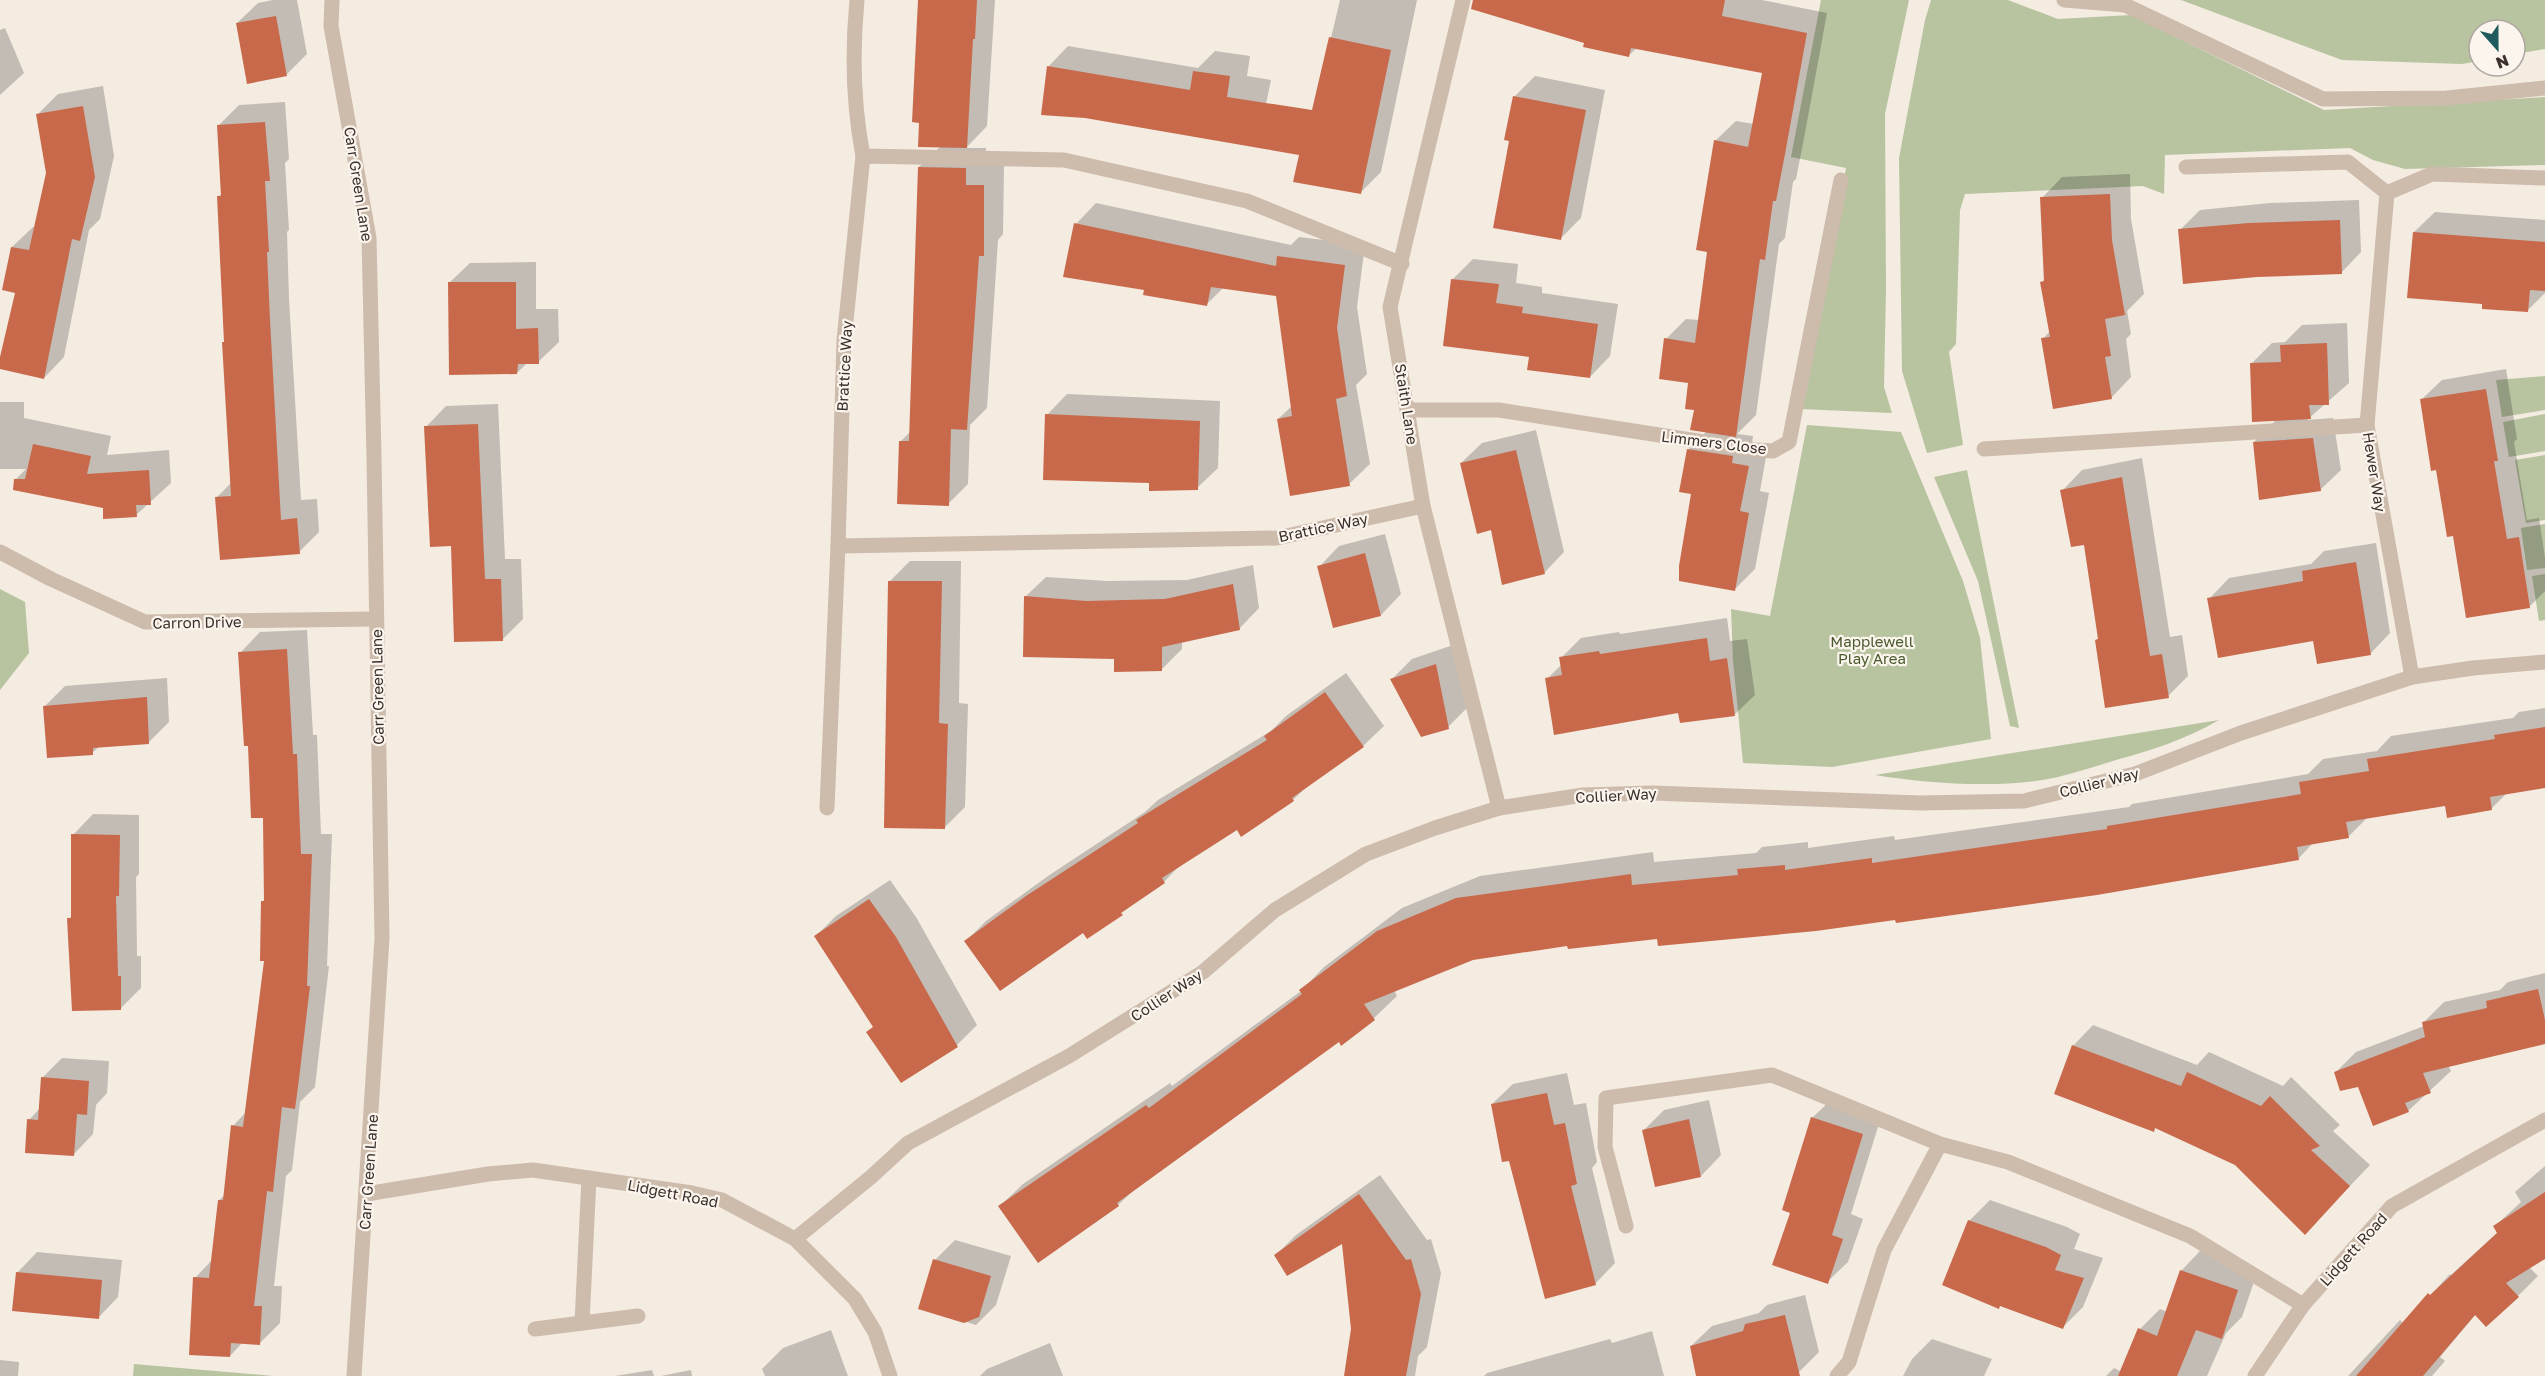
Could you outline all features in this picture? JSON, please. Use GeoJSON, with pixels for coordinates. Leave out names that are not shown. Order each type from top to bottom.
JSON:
{"type":"FeatureCollection","features":[{"type":"Feature","properties":{"kind":"street","name":"Carr Green Lane"},"geometry":{"type":"LineString","coordinates":[[332,0],[331,26],[369,238],[382,938],[354,1376]]}},
{"type":"Feature","properties":{"kind":"street","name":"Brattice Way"},"geometry":{"type":"LineString","coordinates":[[857,0],[855,105],[863,156],[844,340],[838,546],[1277,538],[1423,506]]}},
{"type":"Feature","properties":{"kind":"street","name":"Staith Lane"},"geometry":{"type":"LineString","coordinates":[[1463,0],[1390,307],[1423,506],[1499,808]]}},
{"type":"Feature","properties":{"kind":"street"},"geometry":{"type":"LineString","coordinates":[[2064,0],[2125,4],[2324,99],[2446,98],[2545,88]]}},
{"type":"Feature","properties":{"kind":"street"},"geometry":{"type":"LineString","coordinates":[[863,156],[1064,160],[1247,201],[1402,264]]}},
{"type":"Feature","properties":{"kind":"street"},"geometry":{"type":"LineString","coordinates":[[2186,167],[2348,162],[2387,193],[2432,174],[2545,178]]}},
{"type":"Feature","properties":{"kind":"street","name":"Limmers Close"},"geometry":{"type":"LineString","coordinates":[[1408,410],[1499,410],[1773,451],[1789,442],[1841,180]]}},
{"type":"Feature","properties":{"kind":"street","name":"Hewer Way"},"geometry":{"type":"LineString","coordinates":[[2387,193],[2367,425],[2412,677]]}},
{"type":"Feature","properties":{"kind":"street"},"geometry":{"type":"LineString","coordinates":[[1984,449],[2367,425]]}},
{"type":"Feature","properties":{"kind":"street"},"geometry":{"type":"LineString","coordinates":[[827,808],[838,546]]}},
{"type":"Feature","properties":{"kind":"street","name":"Carron Drive"},"geometry":{"type":"LineString","coordinates":[[0,552],[51,579],[145,622],[375,619]]}},
{"type":"Feature","properties":{"kind":"street","name":"Collier Way"},"geometry":{"type":"LineString","coordinates":[[795,1239],[871,1177],[908,1143],[1069,1056],[1203,972],[1275,910],[1366,854],[1435,828],[1499,808],[1582,795],[1653,793],[1920,803],[2024,801],[2135,774],[2241,733],[2412,677],[2473,668],[2545,662]]}},
{"type":"Feature","properties":{"kind":"street"},"geometry":{"type":"LineString","coordinates":[[1626,1226],[1605,1147],[1606,1098],[1772,1075],[1940,1144],[2008,1162],[2190,1236],[2303,1305]]}},
{"type":"Feature","properties":{"kind":"street","name":"Lidgett Road"},"geometry":{"type":"LineString","coordinates":[[2255,1376],[2303,1305],[2392,1206],[2545,1120]]}},
{"type":"Feature","properties":{"kind":"street"},"geometry":{"type":"LineString","coordinates":[[1837,1376],[1849,1362],[1884,1250],[1940,1144]]}},
{"type":"Feature","properties":{"kind":"street","name":"Lidgett Road"},"geometry":{"type":"LineString","coordinates":[[366,1194],[488,1174],[533,1170],[692,1193],[722,1200],[795,1239],[855,1299],[875,1332],[890,1376]]}},
{"type":"Feature","properties":{"kind":"street"},"geometry":{"type":"LineString","coordinates":[[582,1323],[590,1178]]}},
{"type":"Feature","properties":{"kind":"street"},"geometry":{"type":"LineString","coordinates":[[535,1329],[638,1316]]}},
{"type":"Feature","properties":{"kind":"green space"},"geometry":{"type":"Polygon","coordinates":[[[1821,0],[1909,0],[1885,114],[1884,387],[1892,413],[1800,409],[1846,168],[1791,157],[1821,0]]]}},
{"type":"Feature","properties":{"kind":"green space"},"geometry":{"type":"Polygon","coordinates":[[[1931,0],[2008,0],[2058,19],[2131,15],[2324,110],[2545,97],[2545,165],[2405,169],[2373,160],[2350,148],[2165,155],[2164,194],[2143,186],[1965,194],[1960,210],[1956,344],[1949,352],[1963,445],[1927,453],[1902,371],[1899,158],[1925,20],[1931,0]]]}},
{"type":"Feature","properties":{"kind":"green space"},"geometry":{"type":"Polygon","coordinates":[[[2181,0],[2545,0],[2545,49],[2527,52],[2527,18],[2467,18],[2467,63],[2342,60],[2181,0]]]}},
{"type":"Feature","properties":{"kind":"green space"},"geometry":{"type":"Polygon","coordinates":[[[2545,376],[2545,410],[2502,417],[2496,380],[2545,376]]]}},
{"type":"Feature","properties":{"kind":"green space"},"geometry":{"type":"Polygon","coordinates":[[[2545,414],[2545,451],[2509,457],[2503,422],[2545,414]]]}},
{"type":"Feature","properties":{"kind":"green space","name":"Mapplewell Play Area"},"geometry":{"type":"Polygon","coordinates":[[[1807,425],[1901,432],[1963,581],[1980,638],[1991,739],[1832,767],[1743,763],[1733,660],[1731,609],[1770,616],[1807,425]]]}},
{"type":"Feature","properties":{"kind":"green space"},"geometry":{"type":"Polygon","coordinates":[[[2545,455],[2545,520],[2526,523],[2515,460],[2545,455]]]}},
{"type":"Feature","properties":{"kind":"green space"},"geometry":{"type":"Polygon","coordinates":[[[1967,470],[2019,728],[2010,726],[1978,581],[1934,477],[1967,470]]]}},
{"type":"Feature","properties":{"kind":"green space"},"geometry":{"type":"Polygon","coordinates":[[[2545,524],[2545,568],[2527,570],[2521,528],[2545,524]]]}},
{"type":"Feature","properties":{"kind":"green space"},"geometry":{"type":"Polygon","coordinates":[[[2545,574],[2545,620],[2539,621],[2532,576],[2545,574]]]}},
{"type":"Feature","properties":{"kind":"green space"},"geometry":{"type":"Polygon","coordinates":[[[0,589],[25,602],[29,653],[0,690],[0,589]]]}},
{"type":"Feature","properties":{"kind":"green space"},"geometry":{"type":"Polygon","coordinates":[[[2219,720],[2156,748],[2073,773],[2037,781],[1967,784],[1875,775],[2219,720]]]}},
{"type":"Feature","properties":{"kind":"green space"},"geometry":{"type":"Polygon","coordinates":[[[134,1364],[274,1376],[133,1376],[134,1364]]]}},
{"type":"Feature","properties":{"kind":"building"},"geometry":{"type":"Polygon","coordinates":[[[918,0],[977,0],[967,148],[918,147],[919,123],[912,122],[918,0]]]}},
{"type":"Feature","properties":{"kind":"building"},"geometry":{"type":"Polygon","coordinates":[[[1473,0],[1725,0],[1722,16],[1807,33],[1776,201],[1773,201],[1765,260],[1760,259],[1736,437],[1690,430],[1694,410],[1685,409],[1688,383],[1659,379],[1664,338],[1695,343],[1707,252],[1696,250],[1714,140],[1748,147],[1762,73],[1631,48],[1629,57],[1583,47],[1584,43],[1471,9],[1473,0]]]}},
{"type":"Feature","properties":{"kind":"building"},"geometry":{"type":"Polygon","coordinates":[[[276,16],[287,76],[247,84],[236,23],[276,16]]]}},
{"type":"Feature","properties":{"kind":"building"},"geometry":{"type":"Polygon","coordinates":[[[1329,37],[1391,50],[1361,194],[1293,182],[1299,155],[1085,118],[1041,115],[1047,66],[1190,90],[1193,71],[1230,76],[1227,97],[1312,110],[1329,37]]]}},
{"type":"Feature","properties":{"kind":"building"},"geometry":{"type":"Polygon","coordinates":[[[1513,96],[1586,110],[1561,240],[1493,228],[1509,141],[1504,140],[1513,96]]]}},
{"type":"Feature","properties":{"kind":"building"},"geometry":{"type":"Polygon","coordinates":[[[83,106],[95,177],[80,241],[72,239],[44,379],[0,369],[0,357],[15,293],[2,290],[11,247],[29,250],[46,173],[36,114],[83,106]]]}},
{"type":"Feature","properties":{"kind":"building"},"geometry":{"type":"Polygon","coordinates":[[[265,122],[270,181],[265,181],[269,252],[267,252],[281,520],[297,518],[300,554],[220,560],[215,497],[231,496],[222,342],[224,342],[217,196],[221,196],[217,125],[265,122]]]}},
{"type":"Feature","properties":{"kind":"building"},"geometry":{"type":"Polygon","coordinates":[[[918,167],[966,168],[966,185],[984,185],[984,256],[979,256],[967,430],[951,429],[949,506],[897,504],[899,441],[909,441],[918,167]]]}},
{"type":"Feature","properties":{"kind":"building"},"geometry":{"type":"Polygon","coordinates":[[[2110,194],[2112,240],[2125,315],[2105,319],[2111,356],[2105,357],[2112,399],[2053,409],[2041,338],[2050,337],[2040,282],[2044,281],[2040,197],[2110,194]]]}},
{"type":"Feature","properties":{"kind":"building"},"geometry":{"type":"Polygon","coordinates":[[[2340,220],[2342,274],[2257,277],[2183,284],[2178,229],[2249,223],[2340,220]]]}},
{"type":"Feature","properties":{"kind":"building"},"geometry":{"type":"Polygon","coordinates":[[[1074,223],[1276,266],[1277,256],[1345,265],[1337,328],[1347,396],[1336,399],[1350,486],[1290,496],[1277,419],[1292,416],[1276,296],[1211,287],[1207,306],[1143,295],[1144,290],[1063,277],[1074,223]]]}},
{"type":"Feature","properties":{"kind":"building"},"geometry":{"type":"Polygon","coordinates":[[[2413,232],[2545,242],[2545,291],[2530,290],[2528,312],[2482,309],[2482,304],[2407,298],[2413,232]]]}},
{"type":"Feature","properties":{"kind":"building"},"geometry":{"type":"Polygon","coordinates":[[[1451,279],[1499,284],[1496,303],[1523,307],[1522,313],[1598,324],[1590,378],[1527,370],[1529,357],[1443,346],[1451,279]]]}},
{"type":"Feature","properties":{"kind":"building"},"geometry":{"type":"Polygon","coordinates":[[[448,282],[516,282],[516,329],[538,328],[539,364],[518,364],[517,374],[449,375],[448,282]]]}},
{"type":"Feature","properties":{"kind":"building"},"geometry":{"type":"Polygon","coordinates":[[[2327,343],[2329,405],[2309,405],[2311,419],[2252,422],[2250,363],[2281,362],[2280,345],[2327,343]]]}},
{"type":"Feature","properties":{"kind":"building"},"geometry":{"type":"Polygon","coordinates":[[[2486,389],[2498,461],[2494,461],[2507,539],[2519,537],[2530,608],[2466,618],[2453,536],[2447,537],[2436,470],[2431,471],[2420,399],[2486,389]]]}},
{"type":"Feature","properties":{"kind":"building"},"geometry":{"type":"Polygon","coordinates":[[[1045,414],[1200,421],[1198,490],[1149,491],[1149,483],[1043,480],[1045,414]]]}},
{"type":"Feature","properties":{"kind":"building"},"geometry":{"type":"Polygon","coordinates":[[[478,424],[485,579],[501,579],[503,641],[454,642],[451,546],[430,547],[424,426],[478,424]]]}},
{"type":"Feature","properties":{"kind":"building"},"geometry":{"type":"Polygon","coordinates":[[[2313,438],[2321,491],[2259,500],[2253,442],[2313,438]]]}},
{"type":"Feature","properties":{"kind":"building"},"geometry":{"type":"Polygon","coordinates":[[[33,444],[91,456],[87,474],[149,470],[151,505],[136,505],[137,517],[103,519],[103,508],[13,490],[14,479],[25,479],[33,444]]]}},
{"type":"Feature","properties":{"kind":"building"},"geometry":{"type":"Polygon","coordinates":[[[1687,449],[1733,456],[1732,463],[1749,466],[1740,511],[1749,513],[1735,591],[1679,581],[1679,566],[1691,494],[1679,492],[1687,449]]]}},
{"type":"Feature","properties":{"kind":"building"},"geometry":{"type":"Polygon","coordinates":[[[1516,450],[1545,574],[1502,585],[1491,530],[1477,534],[1460,463],[1516,450]]]}},
{"type":"Feature","properties":{"kind":"building"},"geometry":{"type":"Polygon","coordinates":[[[2122,477],[2150,656],[2162,654],[2169,698],[2105,708],[2095,640],[2098,639],[2084,545],[2071,547],[2060,490],[2122,477]]]}},
{"type":"Feature","properties":{"kind":"building"},"geometry":{"type":"Polygon","coordinates":[[[1365,553],[1381,616],[1333,628],[1317,566],[1365,553]]]}},
{"type":"Feature","properties":{"kind":"building"},"geometry":{"type":"Polygon","coordinates":[[[2356,562],[2371,655],[2317,664],[2313,641],[2218,658],[2207,598],[2303,581],[2302,571],[2356,562]]]}},
{"type":"Feature","properties":{"kind":"building"},"geometry":{"type":"Polygon","coordinates":[[[888,581],[942,581],[939,723],[948,724],[945,829],[884,828],[888,581]]]}},
{"type":"Feature","properties":{"kind":"building"},"geometry":{"type":"Polygon","coordinates":[[[1233,584],[1240,630],[1162,647],[1162,671],[1114,672],[1114,659],[1023,657],[1024,596],[1086,601],[1165,599],[1233,584]]]}},
{"type":"Feature","properties":{"kind":"building"},"geometry":{"type":"Polygon","coordinates":[[[1707,638],[1710,661],[1727,658],[1735,716],[1680,723],[1678,713],[1554,735],[1545,678],[1562,675],[1559,657],[1599,651],[1600,654],[1707,638]]]}},
{"type":"Feature","properties":{"kind":"building"},"geometry":{"type":"Polygon","coordinates":[[[287,649],[293,754],[297,754],[301,854],[312,854],[307,986],[310,986],[295,1109],[282,1107],[273,1192],[267,1191],[254,1306],[262,1306],[260,1345],[231,1343],[230,1357],[189,1355],[193,1277],[209,1278],[218,1200],[223,1200],[231,1125],[243,1127],[264,961],[260,961],[261,901],[264,901],[263,818],[251,818],[248,746],[244,746],[238,652],[287,649]]]}},
{"type":"Feature","properties":{"kind":"building"},"geometry":{"type":"Polygon","coordinates":[[[1436,664],[1449,729],[1421,737],[1390,679],[1436,664]]]}},
{"type":"Feature","properties":{"kind":"building"},"geometry":{"type":"Polygon","coordinates":[[[1325,692],[1364,747],[1292,798],[1294,801],[1241,837],[1237,830],[1162,878],[1165,883],[1121,913],[1123,915],[1087,939],[1083,933],[1000,991],[964,941],[1026,896],[1138,823],[1136,820],[1267,740],[1264,736],[1325,692]]]}},
{"type":"Feature","properties":{"kind":"building"},"geometry":{"type":"Polygon","coordinates":[[[147,697],[149,744],[93,748],[93,755],[47,758],[43,706],[147,697]]]}},
{"type":"Feature","properties":{"kind":"building"},"geometry":{"type":"Polygon","coordinates":[[[2545,727],[2545,788],[2490,797],[2492,810],[2447,818],[2445,806],[2346,822],[2349,838],[2297,847],[2299,860],[2097,895],[1896,923],[1895,920],[1816,931],[1658,946],[1657,939],[1568,949],[1567,946],[1473,960],[1364,1004],[1375,1020],[1341,1046],[1339,1042],[1117,1203],[1119,1206],[1038,1263],[998,1206],[1146,1105],[1149,1108],[1302,994],[1299,990],[1377,931],[1456,898],[1631,874],[1632,885],[1738,875],[1737,869],[1785,865],[1785,870],[1872,858],[1872,863],[2107,829],[2107,826],[2301,794],[2299,782],[2369,771],[2367,759],[2495,739],[2494,735],[2545,727]]]}},
{"type":"Feature","properties":{"kind":"building"},"geometry":{"type":"Polygon","coordinates":[[[71,834],[120,835],[119,896],[116,896],[121,1010],[72,1011],[67,918],[71,918],[71,834]]]}},
{"type":"Feature","properties":{"kind":"building"},"geometry":{"type":"Polygon","coordinates":[[[869,899],[896,937],[958,1047],[901,1083],[866,1032],[873,1027],[814,936],[869,899]]]}},
{"type":"Feature","properties":{"kind":"building"},"geometry":{"type":"Polygon","coordinates":[[[2538,989],[2545,1020],[2545,1044],[2423,1073],[2431,1093],[2405,1103],[2409,1112],[2373,1126],[2358,1087],[2340,1091],[2334,1072],[2425,1037],[2422,1022],[2487,1008],[2486,1001],[2538,989]]]}},
{"type":"Feature","properties":{"kind":"building"},"geometry":{"type":"Polygon","coordinates":[[[2072,1045],[2181,1086],[2187,1072],[2261,1106],[2270,1096],[2320,1146],[2311,1150],[2350,1186],[2305,1235],[2235,1165],[2155,1128],[2154,1132],[2054,1094],[2072,1045]]]}},
{"type":"Feature","properties":{"kind":"building"},"geometry":{"type":"Polygon","coordinates":[[[41,1077],[89,1081],[87,1115],[77,1114],[74,1156],[25,1153],[27,1119],[38,1120],[41,1077]]]}},
{"type":"Feature","properties":{"kind":"building"},"geometry":{"type":"Polygon","coordinates":[[[1547,1093],[1554,1125],[1565,1123],[1577,1184],[1571,1186],[1596,1285],[1545,1299],[1509,1161],[1502,1162],[1491,1104],[1547,1093]]]}},
{"type":"Feature","properties":{"kind":"building"},"geometry":{"type":"Polygon","coordinates":[[[1811,1117],[1863,1134],[1832,1235],[1843,1239],[1828,1284],[1772,1265],[1790,1213],[1782,1210],[1811,1117]]]}},
{"type":"Feature","properties":{"kind":"building"},"geometry":{"type":"Polygon","coordinates":[[[1689,1119],[1701,1177],[1655,1187],[1642,1130],[1689,1119]]]}},
{"type":"Feature","properties":{"kind":"building"},"geometry":{"type":"Polygon","coordinates":[[[2545,1192],[2545,1259],[2506,1283],[2519,1297],[2486,1327],[2475,1315],[2423,1376],[2356,1376],[2428,1293],[2430,1295],[2497,1233],[2493,1226],[2545,1192]]]}},
{"type":"Feature","properties":{"kind":"building"},"geometry":{"type":"Polygon","coordinates":[[[1359,1194],[1406,1260],[1411,1259],[1421,1294],[1406,1376],[1344,1376],[1351,1329],[1342,1244],[1287,1276],[1274,1255],[1359,1194]]]}},
{"type":"Feature","properties":{"kind":"building"},"geometry":{"type":"Polygon","coordinates":[[[1968,1220],[2046,1247],[2061,1255],[2055,1270],[2084,1278],[2063,1329],[2000,1306],[1999,1309],[1942,1285],[1968,1220]]]}},
{"type":"Feature","properties":{"kind":"building"},"geometry":{"type":"Polygon","coordinates":[[[933,1259],[991,1276],[979,1317],[964,1323],[918,1309],[933,1259]]]}},
{"type":"Feature","properties":{"kind":"building"},"geometry":{"type":"Polygon","coordinates":[[[2180,1270],[2238,1290],[2222,1339],[2196,1330],[2177,1376],[2118,1376],[2138,1328],[2157,1336],[2180,1270]]]}},
{"type":"Feature","properties":{"kind":"building"},"geometry":{"type":"Polygon","coordinates":[[[16,1272],[102,1280],[99,1319],[12,1311],[16,1272]]]}},
{"type":"Feature","properties":{"kind":"building"},"geometry":{"type":"Polygon","coordinates":[[[1785,1315],[1800,1376],[1696,1376],[1690,1346],[1743,1331],[1745,1324],[1785,1315]]]}}]}
